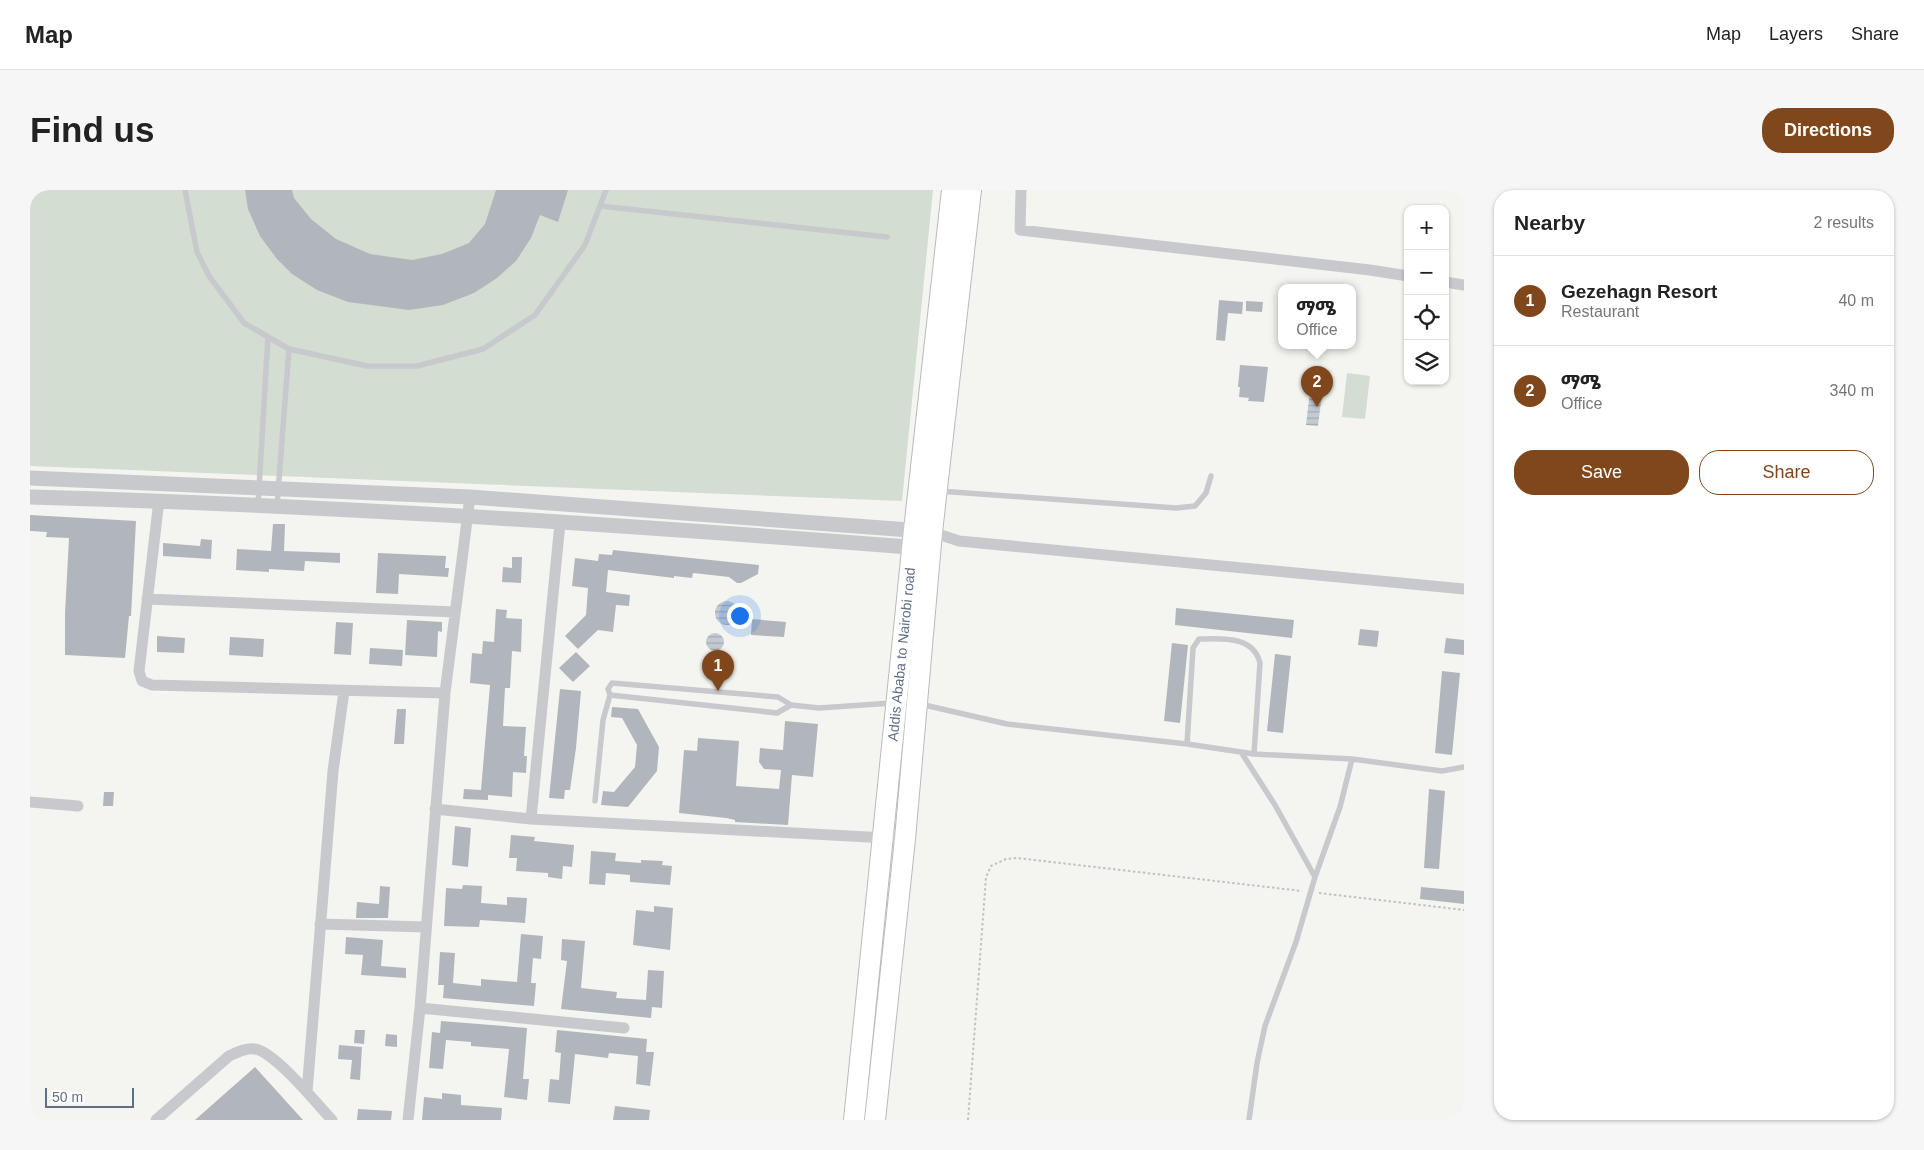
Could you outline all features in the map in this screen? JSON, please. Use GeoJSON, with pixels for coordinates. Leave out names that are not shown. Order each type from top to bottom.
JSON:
{"type":"FeatureCollection","features":[{"type":"Feature","properties":{"kind":"highway","name":"Addis Ababa to Nairobi road"},"geometry":{"type":"LineString","coordinates":[[875,1120],[918,704],[922,539],[952,190]]}},
{"type":"Feature","properties":{"kind":"highway","name":"Addis Ababa to Nairobi road"},"geometry":{"type":"LineString","coordinates":[[854,1120],[897,702],[922,539],[937,491],[971,190]]}},
{"type":"Feature","properties":{"kind":"street"},"geometry":{"type":"LineString","coordinates":[[1021,190],[1020,230],[1404,275]]}},
{"type":"Feature","properties":{"kind":"street"},"geometry":{"type":"LineString","coordinates":[[1449,283],[1464,285]]}},
{"type":"Feature","properties":{"kind":"street"},"geometry":{"type":"LineString","coordinates":[[30,478],[278,487],[470,497],[959,541]]}},
{"type":"Feature","properties":{"kind":"street"},"geometry":{"type":"LineString","coordinates":[[30,497],[159,500],[560,523],[959,541],[1464,589]]}},
{"type":"Feature","properties":{"kind":"street"},"geometry":{"type":"LineString","coordinates":[[408,1120],[420,1008],[445,693],[470,497]]}},
{"type":"Feature","properties":{"kind":"street"},"geometry":{"type":"LineString","coordinates":[[159,500],[139,671],[142,680],[152,685],[445,693]]}},
{"type":"Feature","properties":{"kind":"street"},"geometry":{"type":"LineString","coordinates":[[531,819],[560,523]]}},
{"type":"Feature","properties":{"kind":"street"},"geometry":{"type":"LineString","coordinates":[[147,600],[455,612]]}},
{"type":"Feature","properties":{"kind":"street"},"geometry":{"type":"LineString","coordinates":[[306,1092],[334,771],[344,690]]}},
{"type":"Feature","properties":{"kind":"street"},"geometry":{"type":"LineString","coordinates":[[30,802],[78,806]]}},
{"type":"Feature","properties":{"kind":"street"},"geometry":{"type":"LineString","coordinates":[[435,810],[531,819],[905,839]]}},
{"type":"Feature","properties":{"kind":"street"},"geometry":{"type":"LineString","coordinates":[[320,924],[426,927]]}},
{"type":"Feature","properties":{"kind":"street"},"geometry":{"type":"LineString","coordinates":[[420,1008],[624,1028]]}},
{"type":"Feature","properties":{"kind":"street"},"geometry":{"type":"LineString","coordinates":[[156,1120],[229,1056],[242,1050],[257,1049],[271,1055],[332,1120]]}},
{"type":"Feature","properties":{"kind":"lane"},"geometry":{"type":"LineString","coordinates":[[185,190],[197,252],[209,276],[244,323],[288,349],[367,366],[417,366],[484,349],[535,315],[585,244],[606,190]]}},
{"type":"Feature","properties":{"kind":"lane"},"geometry":{"type":"LineString","coordinates":[[600,206],[887,237]]}},
{"type":"Feature","properties":{"kind":"lane"},"geometry":{"type":"LineString","coordinates":[[258,506],[268,337]]}},
{"type":"Feature","properties":{"kind":"lane"},"geometry":{"type":"LineString","coordinates":[[277,507],[288,349]]}},
{"type":"Feature","properties":{"kind":"lane"},"geometry":{"type":"LineString","coordinates":[[937,491],[1176,508],[1195,506],[1206,493],[1211,476]]}},
{"type":"Feature","properties":{"kind":"lane"},"geometry":{"type":"LineString","coordinates":[[1187,744],[1193,648],[1195,642],[1199,640],[1235,639],[1248,646],[1258,655],[1260,663],[1254,754]]}},
{"type":"Feature","properties":{"kind":"lane"},"geometry":{"type":"LineString","coordinates":[[595,801],[603,720],[610,696],[608,689],[612,683],[778,698],[791,705],[819,708],[897,702]]}},
{"type":"Feature","properties":{"kind":"lane"},"geometry":{"type":"LineString","coordinates":[[610,696],[777,712],[791,705]]}},
{"type":"Feature","properties":{"kind":"lane"},"geometry":{"type":"LineString","coordinates":[[918,704],[1008,724],[1187,744],[1254,754],[1352,759],[1442,772],[1464,767]]}},
{"type":"Feature","properties":{"kind":"lane"},"geometry":{"type":"LineString","coordinates":[[1241,752],[1275,805],[1315,877]]}},
{"type":"Feature","properties":{"kind":"lane"},"geometry":{"type":"LineString","coordinates":[[1249,1120],[1257,1063],[1265,1026],[1296,942],[1310,892],[1340,806],[1352,759]]}},
{"type":"Feature","properties":{"kind":"path"},"geometry":{"type":"LineString","coordinates":[[968,1120],[986,876],[991,866],[1006,859],[1017,858],[1464,910]]}},
{"type":"Feature","properties":{"kind":"shaded area"},"geometry":{"type":"Polygon","coordinates":[[[30,190],[933,190],[902,501],[30,466],[30,190]]]}},
{"type":"Feature","properties":{"kind":"shaded area"},"geometry":{"type":"Polygon","coordinates":[[[1347,373],[1370,376],[1365,419],[1342,417],[1347,373]]]}},
{"type":"Feature","properties":{"kind":"shaded area"},"geometry":{"type":"Polygon","coordinates":[[[1310,391],[1322,393],[1318,426],[1306,425],[1310,391]]]}},
{"type":"Feature","properties":{"kind":"shaded area"},"geometry":{"type":"Polygon","coordinates":[[[727,601],[735,605],[739,613],[735,621],[727,625],[719,621],[715,613],[719,605],[727,601]]]}},
{"type":"Feature","properties":{"kind":"shaded area"},"geometry":{"type":"Polygon","coordinates":[[[715,633],[721,636],[724,642],[721,648],[715,651],[709,648],[706,642],[709,636],[715,633]]]}},
{"type":"Feature","properties":{"kind":"building"},"geometry":{"type":"Polygon","coordinates":[[[245,190],[292,190],[294,198],[311,219],[336,239],[370,254],[412,260],[442,254],[469,243],[485,224],[496,190],[568,190],[558,222],[540,215],[531,238],[516,261],[497,278],[474,293],[443,305],[409,310],[348,302],[317,290],[292,274],[277,259],[260,236],[248,209],[245,190]]]}},
{"type":"Feature","properties":{"kind":"building"},"geometry":{"type":"Polygon","coordinates":[[[1219,300],[1243,302],[1242,314],[1228,313],[1225,341],[1216,340],[1219,300]]]}},
{"type":"Feature","properties":{"kind":"building"},"geometry":{"type":"Polygon","coordinates":[[[1246,301],[1263,302],[1262,312],[1246,311],[1246,301]]]}},
{"type":"Feature","properties":{"kind":"building"},"geometry":{"type":"Polygon","coordinates":[[[1240,365],[1268,367],[1264,402],[1248,401],[1249,398],[1239,397],[1240,365]]]}},
{"type":"Feature","properties":{"kind":"building"},"geometry":{"type":"Polygon","coordinates":[[[30,515],[136,521],[131,616],[129,616],[125,658],[65,655],[69,538],[46,537],[47,532],[30,531],[30,515]]]}},
{"type":"Feature","properties":{"kind":"building"},"geometry":{"type":"Polygon","coordinates":[[[273,524],[285,524],[284,551],[340,553],[340,563],[305,561],[304,571],[269,569],[269,572],[236,570],[237,549],[271,551],[273,524]]]}},
{"type":"Feature","properties":{"kind":"building"},"geometry":{"type":"Polygon","coordinates":[[[201,539],[212,540],[211,559],[163,556],[163,543],[200,546],[201,539]]]}},
{"type":"Feature","properties":{"kind":"building"},"geometry":{"type":"Polygon","coordinates":[[[613,550],[759,565],[758,574],[741,583],[737,583],[729,577],[693,573],[692,578],[674,576],[674,578],[608,570],[606,592],[630,595],[629,606],[616,605],[613,632],[598,630],[578,649],[565,636],[586,615],[588,588],[572,586],[575,558],[598,561],[599,554],[612,555],[613,550]]]}},
{"type":"Feature","properties":{"kind":"building"},"geometry":{"type":"Polygon","coordinates":[[[378,553],[446,556],[445,568],[449,568],[448,577],[399,574],[398,594],[376,593],[378,553]]]}},
{"type":"Feature","properties":{"kind":"building"},"geometry":{"type":"Polygon","coordinates":[[[512,557],[522,557],[521,583],[502,582],[503,567],[512,568],[512,557]]]}},
{"type":"Feature","properties":{"kind":"building"},"geometry":{"type":"Polygon","coordinates":[[[1176,608],[1294,620],[1292,638],[1175,625],[1176,608]]]}},
{"type":"Feature","properties":{"kind":"building"},"geometry":{"type":"Polygon","coordinates":[[[496,609],[507,610],[506,618],[522,619],[521,652],[512,651],[510,688],[505,688],[503,726],[526,727],[524,756],[527,756],[526,773],[513,772],[512,797],[488,795],[488,800],[463,799],[464,789],[481,790],[490,685],[470,683],[472,653],[482,654],[483,641],[494,642],[496,609]]]}},
{"type":"Feature","properties":{"kind":"building"},"geometry":{"type":"Polygon","coordinates":[[[752,619],[786,622],[784,637],[751,635],[752,619]]]}},
{"type":"Feature","properties":{"kind":"building"},"geometry":{"type":"Polygon","coordinates":[[[407,620],[442,622],[442,632],[438,631],[437,657],[405,655],[407,620]]]}},
{"type":"Feature","properties":{"kind":"building"},"geometry":{"type":"Polygon","coordinates":[[[336,622],[353,623],[351,655],[334,654],[336,622]]]}},
{"type":"Feature","properties":{"kind":"building"},"geometry":{"type":"Polygon","coordinates":[[[1360,629],[1379,631],[1377,647],[1358,645],[1360,629]]]}},
{"type":"Feature","properties":{"kind":"building"},"geometry":{"type":"Polygon","coordinates":[[[157,636],[185,638],[184,653],[157,652],[157,636]]]}},
{"type":"Feature","properties":{"kind":"building"},"geometry":{"type":"Polygon","coordinates":[[[230,637],[264,639],[263,657],[229,655],[230,637]]]}},
{"type":"Feature","properties":{"kind":"building"},"geometry":{"type":"Polygon","coordinates":[[[1446,638],[1464,640],[1464,655],[1444,653],[1446,638]]]}},
{"type":"Feature","properties":{"kind":"building"},"geometry":{"type":"Polygon","coordinates":[[[1172,643],[1188,645],[1180,723],[1164,721],[1172,643]]]}},
{"type":"Feature","properties":{"kind":"building"},"geometry":{"type":"Polygon","coordinates":[[[370,648],[403,650],[402,666],[369,664],[370,648]]]}},
{"type":"Feature","properties":{"kind":"building"},"geometry":{"type":"Polygon","coordinates":[[[576,652],[590,666],[573,682],[559,668],[576,652]]]}},
{"type":"Feature","properties":{"kind":"building"},"geometry":{"type":"Polygon","coordinates":[[[1275,654],[1291,656],[1283,733],[1267,731],[1275,654]]]}},
{"type":"Feature","properties":{"kind":"building"},"geometry":{"type":"Polygon","coordinates":[[[1442,671],[1460,673],[1452,755],[1435,753],[1442,671]]]}},
{"type":"Feature","properties":{"kind":"building"},"geometry":{"type":"Polygon","coordinates":[[[560,689],[581,691],[570,790],[565,790],[564,799],[549,798],[560,689]]]}},
{"type":"Feature","properties":{"kind":"building"},"geometry":{"type":"Polygon","coordinates":[[[612,707],[638,709],[659,747],[657,771],[628,807],[601,805],[603,791],[614,792],[635,767],[637,745],[622,718],[611,717],[612,707]]]}},
{"type":"Feature","properties":{"kind":"building"},"geometry":{"type":"Polygon","coordinates":[[[397,709],[406,709],[404,744],[394,744],[397,709]]]}},
{"type":"Feature","properties":{"kind":"building"},"geometry":{"type":"Polygon","coordinates":[[[785,721],[818,724],[813,777],[792,775],[788,825],[735,822],[735,820],[726,818],[679,813],[684,750],[697,751],[698,738],[739,741],[736,786],[779,789],[781,770],[764,769],[759,762],[760,748],[783,750],[785,721]]]}},
{"type":"Feature","properties":{"kind":"building"},"geometry":{"type":"Polygon","coordinates":[[[1429,789],[1445,791],[1439,869],[1424,868],[1429,789]]]}},
{"type":"Feature","properties":{"kind":"building"},"geometry":{"type":"Polygon","coordinates":[[[104,792],[114,792],[113,806],[103,806],[104,792]]]}},
{"type":"Feature","properties":{"kind":"building"},"geometry":{"type":"Polygon","coordinates":[[[455,826],[471,828],[468,867],[452,865],[455,826]]]}},
{"type":"Feature","properties":{"kind":"building"},"geometry":{"type":"Polygon","coordinates":[[[511,835],[535,837],[534,841],[574,845],[572,867],[563,866],[562,879],[548,877],[548,873],[516,871],[517,858],[509,858],[511,835]]]}},
{"type":"Feature","properties":{"kind":"building"},"geometry":{"type":"Polygon","coordinates":[[[591,851],[616,853],[615,861],[641,863],[641,860],[663,861],[662,865],[672,866],[670,885],[630,882],[630,875],[606,873],[605,885],[589,884],[591,851]]]}},
{"type":"Feature","properties":{"kind":"building"},"geometry":{"type":"Polygon","coordinates":[[[463,885],[482,886],[481,903],[507,905],[507,897],[527,898],[525,923],[480,920],[479,927],[444,926],[446,888],[462,889],[463,885]]]}},
{"type":"Feature","properties":{"kind":"building"},"geometry":{"type":"Polygon","coordinates":[[[380,886],[390,887],[388,918],[356,918],[357,902],[379,904],[380,886]]]}},
{"type":"Feature","properties":{"kind":"building"},"geometry":{"type":"Polygon","coordinates":[[[1421,887],[1464,891],[1464,904],[1420,899],[1421,887]]]}},
{"type":"Feature","properties":{"kind":"building"},"geometry":{"type":"Polygon","coordinates":[[[654,906],[673,908],[670,950],[633,945],[636,910],[654,912],[654,906]]]}},
{"type":"Feature","properties":{"kind":"building"},"geometry":{"type":"Polygon","coordinates":[[[521,934],[543,936],[541,959],[533,958],[531,983],[536,983],[534,1006],[443,998],[444,985],[438,985],[440,952],[455,953],[453,983],[481,986],[481,979],[517,982],[521,934]]]}},
{"type":"Feature","properties":{"kind":"building"},"geometry":{"type":"Polygon","coordinates":[[[346,937],[383,940],[381,966],[406,968],[406,978],[361,975],[363,955],[345,954],[346,937]]]}},
{"type":"Feature","properties":{"kind":"building"},"geometry":{"type":"Polygon","coordinates":[[[562,939],[585,941],[581,988],[617,992],[616,998],[646,1000],[648,970],[664,971],[662,1008],[652,1007],[651,1018],[561,1009],[567,961],[561,960],[562,939]]]}},
{"type":"Feature","properties":{"kind":"building"},"geometry":{"type":"Polygon","coordinates":[[[441,1021],[527,1028],[523,1079],[529,1079],[527,1100],[504,1097],[509,1049],[471,1046],[471,1042],[446,1040],[443,1069],[429,1068],[432,1032],[440,1033],[441,1021]]]}},
{"type":"Feature","properties":{"kind":"building"},"geometry":{"type":"Polygon","coordinates":[[[355,1030],[365,1030],[364,1044],[354,1043],[355,1030]]]}},
{"type":"Feature","properties":{"kind":"building"},"geometry":{"type":"Polygon","coordinates":[[[557,1030],[647,1039],[646,1052],[654,1052],[650,1086],[636,1084],[638,1056],[609,1053],[608,1058],[575,1054],[570,1104],[548,1102],[550,1079],[559,1080],[561,1053],[555,1052],[557,1030]]]}},
{"type":"Feature","properties":{"kind":"building"},"geometry":{"type":"Polygon","coordinates":[[[386,1034],[397,1035],[397,1047],[385,1046],[386,1034]]]}},
{"type":"Feature","properties":{"kind":"building"},"geometry":{"type":"Polygon","coordinates":[[[339,1045],[362,1047],[360,1080],[350,1079],[352,1060],[338,1059],[339,1045]]]}},
{"type":"Feature","properties":{"kind":"building"},"geometry":{"type":"Polygon","coordinates":[[[255,1067],[303,1120],[195,1120],[221,1097],[255,1067]]]}},
{"type":"Feature","properties":{"kind":"building"},"geometry":{"type":"Polygon","coordinates":[[[442,1093],[461,1095],[461,1105],[502,1108],[501,1120],[422,1120],[424,1097],[442,1099],[442,1093]]]}},
{"type":"Feature","properties":{"kind":"building"},"geometry":{"type":"Polygon","coordinates":[[[615,1106],[650,1110],[649,1120],[613,1120],[615,1106]]]}},
{"type":"Feature","properties":{"kind":"building"},"geometry":{"type":"Polygon","coordinates":[[[358,1109],[392,1111],[391,1120],[357,1120],[358,1109]]]}},
{"type":"Feature","properties":{"kind":"place","name":"ማሜ"},"geometry":{"type":"Point","coordinates":[1317,407]}},
{"type":"Feature","properties":{"kind":"place","name":"Gezehagn Resort"},"geometry":{"type":"Point","coordinates":[718,691]}}]}
